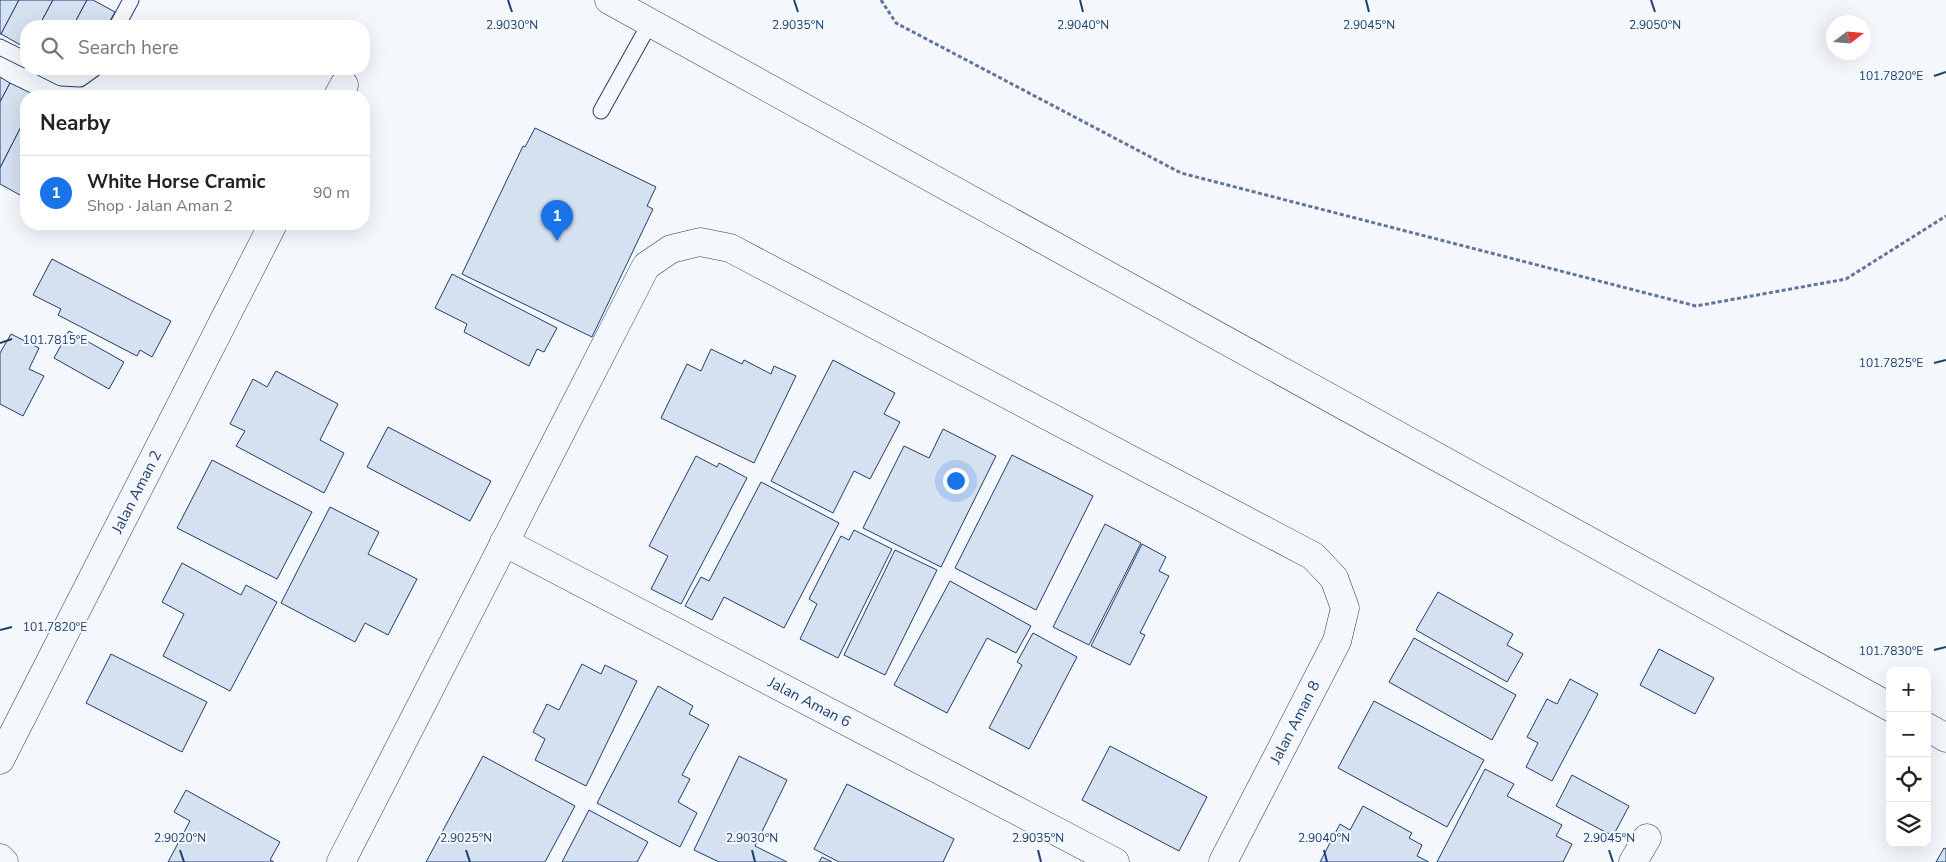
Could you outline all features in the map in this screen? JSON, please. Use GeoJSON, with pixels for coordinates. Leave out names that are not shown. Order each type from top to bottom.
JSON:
{"type":"FeatureCollection","features":[{"type":"Feature","properties":{"kind":"street"},"geometry":{"type":"LineString","coordinates":[[609,0],[1886,705]]}},
{"type":"Feature","properties":{"kind":"street","name":"Jalan Aman 2"},"geometry":{"type":"LineString","coordinates":[[0,760],[270,230]]}},
{"type":"Feature","properties":{"kind":"street","name":"Jalan Aman 8"},"geometry":{"type":"LineString","coordinates":[[504,542],[646,266],[671,249],[700,242],[730,248],[1313,556],[1334,578],[1344,608],[1337,641],[1223,862]]}},
{"type":"Feature","properties":{"kind":"street"},"geometry":{"type":"LineString","coordinates":[[340,862],[504,542]]}},
{"type":"Feature","properties":{"kind":"street","name":"Jalan Aman 6"},"geometry":{"type":"LineString","coordinates":[[504,542],[1115,862]]}},
{"type":"Feature","properties":{"kind":"street"},"geometry":{"type":"LineString","coordinates":[[1931,730],[1946,738]]}},
{"type":"Feature","properties":{"kind":"street"},"geometry":{"type":"LineString","coordinates":[[1633,862],[1647,838]]}},
{"type":"Feature","properties":{"kind":"street"},"geometry":{"type":"LineString","coordinates":[[0,858],[4,862]]}},
{"type":"Feature","properties":{"kind":"lane"},"geometry":{"type":"LineString","coordinates":[[120,20],[131,0]]}},
{"type":"Feature","properties":{"kind":"lane"},"geometry":{"type":"LineString","coordinates":[[601,112],[650,23]]}},
{"type":"Feature","properties":{"kind":"lane"},"geometry":{"type":"LineString","coordinates":[[0,47],[20,57]]}},
{"type":"Feature","properties":{"kind":"lane"},"geometry":{"type":"LineString","coordinates":[[55,75],[61,78],[80,79],[86,75]]}},
{"type":"Feature","properties":{"kind":"path"},"geometry":{"type":"LineString","coordinates":[[881,0],[896,23],[1181,173],[1696,306],[1846,279],[1946,216]]}},
{"type":"Feature","properties":{"kind":"building"},"geometry":{"type":"Polygon","coordinates":[[[0,0],[19,0],[1,34],[0,34],[0,0]]]}},
{"type":"Feature","properties":{"kind":"building"},"geometry":{"type":"Polygon","coordinates":[[[19,0],[53,0],[42,20],[20,20],[20,45],[1,34],[19,0]]]}},
{"type":"Feature","properties":{"kind":"building"},"geometry":{"type":"Polygon","coordinates":[[[53,0],[87,0],[76,20],[42,20],[53,0]]]}},
{"type":"Feature","properties":{"kind":"building"},"geometry":{"type":"Polygon","coordinates":[[[87,0],[93,0],[115,12],[110,20],[76,20],[87,0]]]}},
{"type":"Feature","properties":{"kind":"building"},"geometry":{"type":"Polygon","coordinates":[[[0,77],[10,83],[0,102],[0,77]]]}},
{"type":"Feature","properties":{"kind":"building"},"geometry":{"type":"Polygon","coordinates":[[[10,83],[25,90],[20,90],[20,129],[0,168],[0,102],[10,83]]]}},
{"type":"Feature","properties":{"kind":"building"},"geometry":{"type":"Polygon","coordinates":[[[535,128],[656,187],[647,206],[653,209],[592,337],[462,274],[523,146],[525,147],[535,128]]]}},
{"type":"Feature","properties":{"kind":"building"},"geometry":{"type":"Polygon","coordinates":[[[20,129],[20,195],[0,184],[0,168],[20,129]]]}},
{"type":"Feature","properties":{"kind":"building"},"geometry":{"type":"Polygon","coordinates":[[[52,259],[171,321],[152,357],[140,350],[137,356],[58,315],[61,309],[33,295],[52,259]]]}},
{"type":"Feature","properties":{"kind":"building"},"geometry":{"type":"Polygon","coordinates":[[[452,274],[557,328],[544,352],[537,349],[529,366],[464,332],[467,324],[435,308],[452,274]]]}},
{"type":"Feature","properties":{"kind":"building"},"geometry":{"type":"Polygon","coordinates":[[[69,331],[124,362],[109,389],[54,358],[69,331]]]}},
{"type":"Feature","properties":{"kind":"building"},"geometry":{"type":"Polygon","coordinates":[[[11,334],[39,348],[29,369],[44,376],[23,416],[0,404],[0,353],[11,334]]]}},
{"type":"Feature","properties":{"kind":"building"},"geometry":{"type":"Polygon","coordinates":[[[711,349],[742,364],[744,360],[771,374],[774,366],[796,376],[754,463],[661,418],[687,364],[701,371],[711,349]]]}},
{"type":"Feature","properties":{"kind":"building"},"geometry":{"type":"Polygon","coordinates":[[[833,360],[895,393],[884,414],[900,422],[870,479],[854,471],[833,513],[771,481],[833,360]]]}},
{"type":"Feature","properties":{"kind":"building"},"geometry":{"type":"Polygon","coordinates":[[[276,371],[338,404],[320,440],[344,453],[324,493],[236,446],[245,431],[230,424],[253,379],[267,387],[276,371]]]}},
{"type":"Feature","properties":{"kind":"building"},"geometry":{"type":"Polygon","coordinates":[[[388,427],[491,481],[470,521],[367,467],[388,427]]]}},
{"type":"Feature","properties":{"kind":"building"},"geometry":{"type":"Polygon","coordinates":[[[943,429],[996,456],[941,567],[863,528],[904,446],[929,458],[943,429]]]}},
{"type":"Feature","properties":{"kind":"building"},"geometry":{"type":"Polygon","coordinates":[[[1012,455],[1093,496],[1036,610],[955,568],[1012,455]]]}},
{"type":"Feature","properties":{"kind":"building"},"geometry":{"type":"Polygon","coordinates":[[[696,456],[717,467],[719,463],[747,478],[681,604],[651,589],[668,556],[649,546],[696,456]]]}},
{"type":"Feature","properties":{"kind":"building"},"geometry":{"type":"Polygon","coordinates":[[[212,460],[312,512],[277,579],[177,528],[212,460]]]}},
{"type":"Feature","properties":{"kind":"building"},"geometry":{"type":"Polygon","coordinates":[[[761,482],[839,523],[784,628],[724,597],[712,620],[685,606],[701,577],[709,581],[761,482]]]}},
{"type":"Feature","properties":{"kind":"building"},"geometry":{"type":"Polygon","coordinates":[[[330,507],[379,532],[368,554],[417,579],[388,635],[365,623],[355,642],[281,603],[330,507]]]}},
{"type":"Feature","properties":{"kind":"building"},"geometry":{"type":"Polygon","coordinates":[[[1105,524],[1141,543],[1089,645],[1053,627],[1105,524]]]}},
{"type":"Feature","properties":{"kind":"building"},"geometry":{"type":"Polygon","coordinates":[[[854,530],[892,549],[838,658],[800,639],[817,604],[809,599],[841,536],[849,540],[854,530]]]}},
{"type":"Feature","properties":{"kind":"building"},"geometry":{"type":"Polygon","coordinates":[[[1142,544],[1166,557],[1159,571],[1169,576],[1140,633],[1145,635],[1130,665],[1091,646],[1142,544]]]}},
{"type":"Feature","properties":{"kind":"building"},"geometry":{"type":"Polygon","coordinates":[[[895,550],[937,570],[885,675],[844,655],[895,550]]]}},
{"type":"Feature","properties":{"kind":"building"},"geometry":{"type":"Polygon","coordinates":[[[182,563],[241,595],[246,585],[277,602],[230,691],[163,656],[184,614],[162,602],[182,563]]]}},
{"type":"Feature","properties":{"kind":"building"},"geometry":{"type":"Polygon","coordinates":[[[950,581],[1031,626],[1016,653],[987,638],[947,713],[894,685],[950,581]]]}},
{"type":"Feature","properties":{"kind":"building"},"geometry":{"type":"Polygon","coordinates":[[[1438,592],[1513,634],[1507,645],[1523,654],[1507,682],[1416,630],[1438,592]]]}},
{"type":"Feature","properties":{"kind":"building"},"geometry":{"type":"Polygon","coordinates":[[[1033,633],[1077,657],[1029,749],[989,728],[1022,665],[1017,662],[1033,633]]]}},
{"type":"Feature","properties":{"kind":"building"},"geometry":{"type":"Polygon","coordinates":[[[1414,638],[1516,695],[1492,740],[1389,682],[1414,638]]]}},
{"type":"Feature","properties":{"kind":"building"},"geometry":{"type":"Polygon","coordinates":[[[1659,649],[1714,678],[1695,714],[1640,685],[1659,649]]]}},
{"type":"Feature","properties":{"kind":"building"},"geometry":{"type":"Polygon","coordinates":[[[111,654],[207,702],[182,752],[86,703],[111,654]]]}},
{"type":"Feature","properties":{"kind":"building"},"geometry":{"type":"Polygon","coordinates":[[[582,664],[601,674],[605,665],[637,681],[586,786],[535,760],[545,739],[533,732],[547,704],[559,710],[582,664]]]}},
{"type":"Feature","properties":{"kind":"building"},"geometry":{"type":"Polygon","coordinates":[[[1570,679],[1598,694],[1552,781],[1526,767],[1538,743],[1527,737],[1547,699],[1557,704],[1570,679]]]}},
{"type":"Feature","properties":{"kind":"building"},"geometry":{"type":"Polygon","coordinates":[[[658,686],[693,706],[689,714],[709,725],[682,775],[690,779],[678,802],[697,813],[680,847],[597,803],[658,686]]]}},
{"type":"Feature","properties":{"kind":"building"},"geometry":{"type":"Polygon","coordinates":[[[1374,701],[1484,760],[1447,827],[1338,768],[1374,701]]]}},
{"type":"Feature","properties":{"kind":"building"},"geometry":{"type":"Polygon","coordinates":[[[1110,746],[1207,797],[1179,851],[1082,800],[1110,746]]]}},
{"type":"Feature","properties":{"kind":"building"},"geometry":{"type":"Polygon","coordinates":[[[483,756],[575,806],[545,862],[426,862],[483,756]]]}},
{"type":"Feature","properties":{"kind":"building"},"geometry":{"type":"Polygon","coordinates":[[[739,756],[787,780],[755,846],[787,862],[719,862],[694,850],[739,756]]]}},
{"type":"Feature","properties":{"kind":"building"},"geometry":{"type":"Polygon","coordinates":[[[1485,769],[1514,784],[1507,796],[1562,825],[1556,836],[1572,844],[1563,862],[1437,862],[1485,769]]]}},
{"type":"Feature","properties":{"kind":"building"},"geometry":{"type":"Polygon","coordinates":[[[1572,775],[1629,806],[1613,836],[1556,806],[1572,775]]]}},
{"type":"Feature","properties":{"kind":"building"},"geometry":{"type":"Polygon","coordinates":[[[847,784],[954,839],[943,862],[839,862],[814,849],[847,784]]]}},
{"type":"Feature","properties":{"kind":"building"},"geometry":{"type":"Polygon","coordinates":[[[186,790],[280,842],[270,860],[274,862],[168,862],[190,821],[174,812],[186,790]]]}},
{"type":"Feature","properties":{"kind":"building"},"geometry":{"type":"Polygon","coordinates":[[[1363,806],[1412,833],[1409,838],[1422,845],[1417,856],[1429,862],[1320,862],[1340,824],[1350,830],[1363,806]]]}},
{"type":"Feature","properties":{"kind":"building"},"geometry":{"type":"Polygon","coordinates":[[[589,810],[648,842],[637,862],[562,862],[589,810]]]}},
{"type":"Feature","properties":{"kind":"building"},"geometry":{"type":"Polygon","coordinates":[[[1944,848],[1946,849],[1946,862],[1936,862],[1944,848]]]}},
{"type":"Feature","properties":{"kind":"building"},"geometry":{"type":"Polygon","coordinates":[[[822,857],[832,862],[819,862],[822,857]]]}},
{"type":"Feature","properties":{"kind":"place","name":"White Horse Cramic"},"geometry":{"type":"Point","coordinates":[557,241]}}]}
